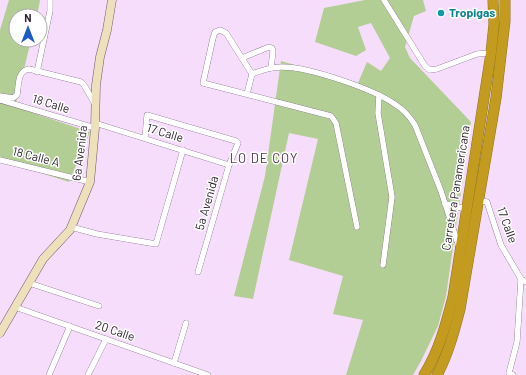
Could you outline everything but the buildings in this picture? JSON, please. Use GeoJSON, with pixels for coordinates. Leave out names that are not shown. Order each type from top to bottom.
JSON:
{"type":"FeatureCollection","features":[{"type":"Feature","properties":{"kind":"highway","name":"Carretera Panamericana"},"geometry":{"type":"LineString","coordinates":[[424,375],[432,363],[442,336],[453,297],[459,250],[491,53],[494,24],[493,0]]}},
{"type":"Feature","properties":{"kind":"highway","name":"Carretera Panamericana"},"geometry":{"type":"LineString","coordinates":[[437,375],[442,367],[454,333],[460,309],[496,98],[505,21],[505,0]]}},
{"type":"Feature","properties":{"kind":"street"},"geometry":{"type":"LineString","coordinates":[[37,72],[50,11],[50,0]]}},
{"type":"Feature","properties":{"kind":"street","name":"6a Avenida"},"geometry":{"type":"LineString","coordinates":[[0,333],[42,259],[70,230],[90,182],[95,126],[96,85],[100,57],[107,30],[112,0]]}},
{"type":"Feature","properties":{"kind":"street"},"geometry":{"type":"LineString","coordinates":[[384,0],[425,66],[430,70],[437,69],[477,54],[491,53]]}},
{"type":"Feature","properties":{"kind":"street"},"geometry":{"type":"LineString","coordinates":[[247,94],[252,74],[226,33],[220,30],[215,32],[202,83],[331,116],[336,123],[357,227]]}},
{"type":"Feature","properties":{"kind":"street"},"geometry":{"type":"LineString","coordinates":[[242,58],[269,47],[272,48],[271,68]]}},
{"type":"Feature","properties":{"kind":"street"},"geometry":{"type":"LineString","coordinates":[[252,74],[271,68],[284,67],[305,70],[350,83],[379,95],[396,105],[409,116],[415,125],[445,204],[459,250]]}},
{"type":"Feature","properties":{"kind":"street"},"geometry":{"type":"LineString","coordinates":[[0,96],[13,98],[17,95],[21,74],[24,70],[29,69],[81,82],[96,106]]}},
{"type":"Feature","properties":{"kind":"street"},"geometry":{"type":"LineString","coordinates":[[379,95],[378,113],[392,197],[383,265]]}},
{"type":"Feature","properties":{"kind":"street","name":"18 Calle"},"geometry":{"type":"LineString","coordinates":[[0,100],[95,126]]}},
{"type":"Feature","properties":{"kind":"street","name":"5a Avenida"},"geometry":{"type":"LineString","coordinates":[[145,138],[147,115],[236,141],[238,143],[229,165],[198,272]]}},
{"type":"Feature","properties":{"kind":"street","name":"17 Calle"},"geometry":{"type":"LineString","coordinates":[[95,126],[145,138],[229,165]]}},
{"type":"Feature","properties":{"kind":"street"},"geometry":{"type":"LineString","coordinates":[[71,227],[97,234],[156,244],[183,150]]}},
{"type":"Feature","properties":{"kind":"street","name":"18 Calle A"},"geometry":{"type":"LineString","coordinates":[[0,160],[90,182]]}},
{"type":"Feature","properties":{"kind":"street","name":"17 Calle"},"geometry":{"type":"LineString","coordinates":[[478,200],[486,202],[501,245],[523,281]]}},
{"type":"Feature","properties":{"kind":"street"},"geometry":{"type":"LineString","coordinates":[[445,204],[466,209]]}},
{"type":"Feature","properties":{"kind":"street"},"geometry":{"type":"LineString","coordinates":[[511,374],[517,342],[523,281]]}},
{"type":"Feature","properties":{"kind":"street"},"geometry":{"type":"LineString","coordinates":[[29,283],[99,306]]}},
{"type":"Feature","properties":{"kind":"street","name":"20 Calle"},"geometry":{"type":"LineString","coordinates":[[15,307],[208,375]]}},
{"type":"Feature","properties":{"kind":"street"},"geometry":{"type":"LineString","coordinates":[[174,363],[186,323]]}},
{"type":"Feature","properties":{"kind":"street"},"geometry":{"type":"LineString","coordinates":[[49,375],[70,326]]}},
{"type":"Feature","properties":{"kind":"street"},"geometry":{"type":"LineString","coordinates":[[88,375],[106,339]]}},
{"type":"Feature","properties":{"kind":"green space"},"geometry":{"type":"Polygon","coordinates":[[[9,0],[40,0],[38,8],[8,8],[8,48],[29,48],[15,107],[90,132],[69,182],[0,160],[0,30],[9,0]]]}},
{"type":"Feature","properties":{"kind":"green space"},"geometry":{"type":"Polygon","coordinates":[[[365,0],[423,0],[426,11],[414,16],[405,47],[410,58],[471,122],[446,296],[438,326],[413,375],[346,375],[363,320],[333,314],[343,276],[289,260],[318,139],[289,133],[253,299],[234,296],[265,176],[281,61],[358,83],[367,62],[381,71],[390,58],[371,23],[358,27],[366,50],[356,56],[315,42],[324,8],[365,0]]]}},
{"type":"Feature","properties":{"kind":"place","name":"Tropigas"},"geometry":{"type":"Point","coordinates":[441,13]}},
{"type":"Feature","properties":{"kind":"district","name":"LO DE COY"},"geometry":{"type":"Point","coordinates":[264,158]}}]}
